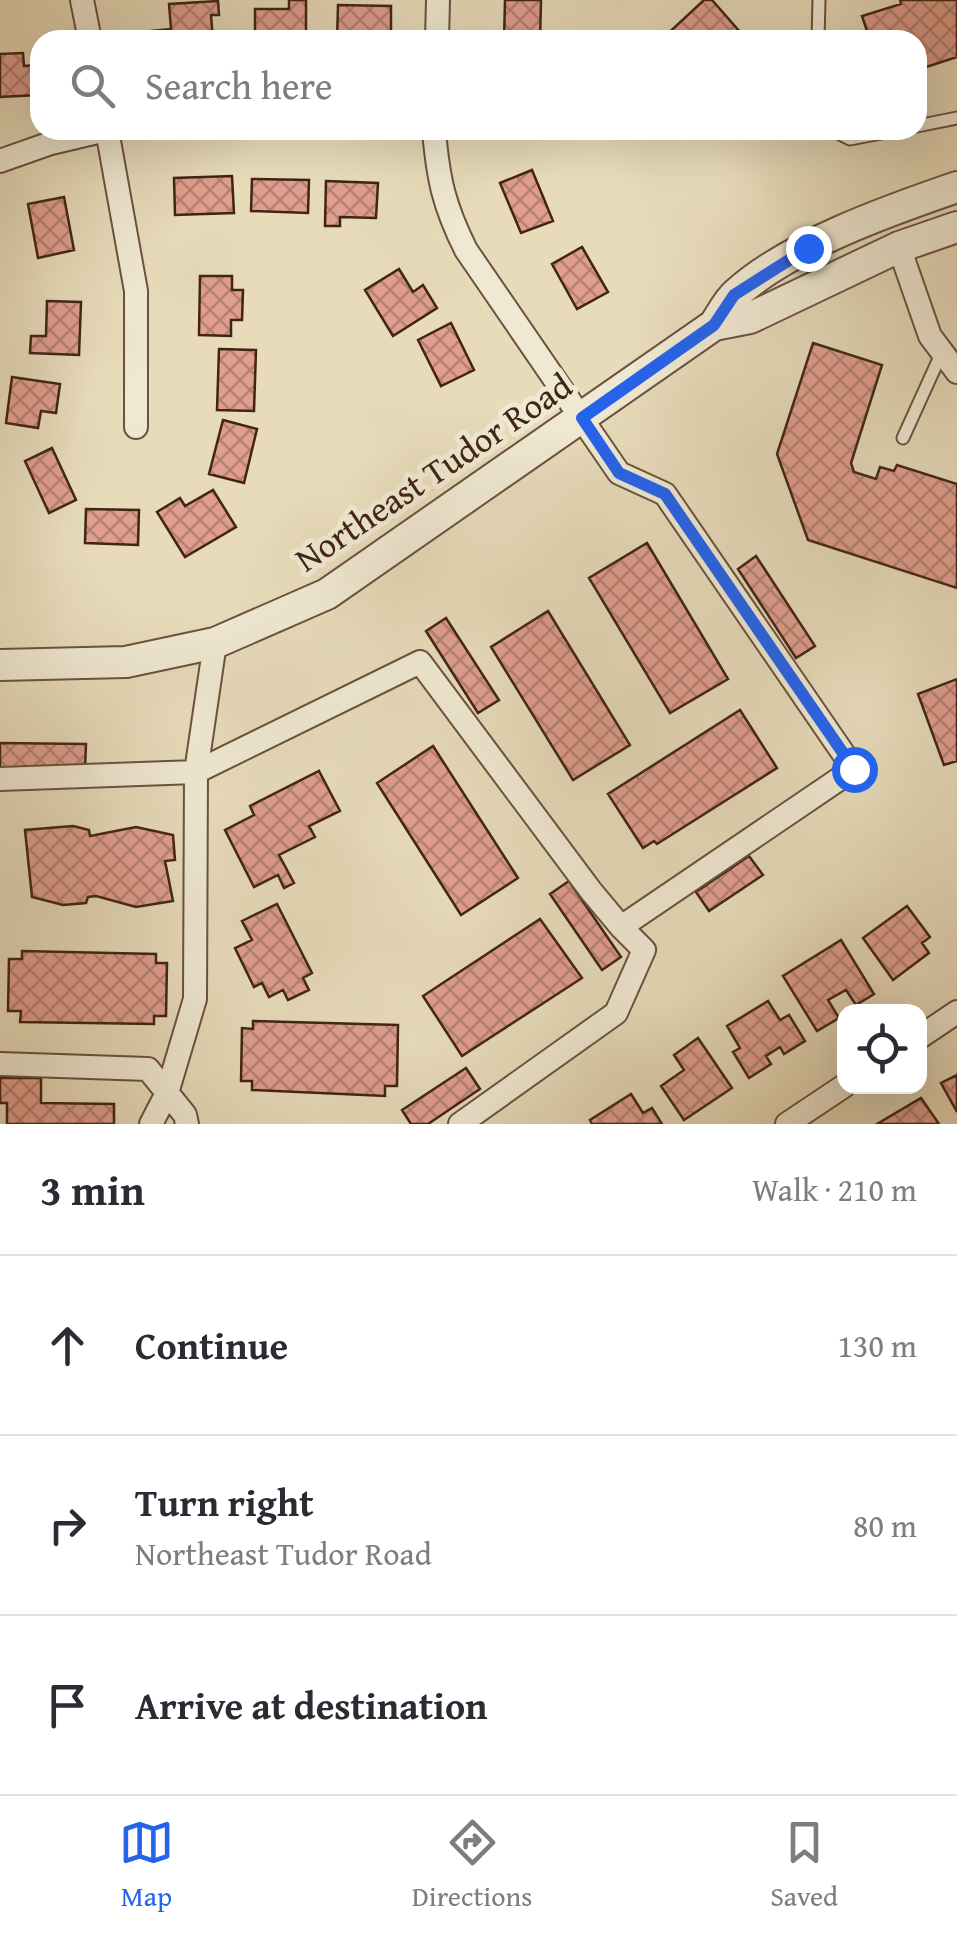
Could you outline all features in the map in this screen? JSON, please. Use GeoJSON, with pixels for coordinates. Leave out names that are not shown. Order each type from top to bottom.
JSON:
{"type":"FeatureCollection","features":[{"type":"Feature","properties":{"kind":"street"},"geometry":{"type":"LineString","coordinates":[[82,0],[88,30]]}},
{"type":"Feature","properties":{"kind":"street"},"geometry":{"type":"LineString","coordinates":[[437,30],[438,0]]}},
{"type":"Feature","properties":{"kind":"street"},"geometry":{"type":"LineString","coordinates":[[0,162],[64,140]]}},
{"type":"Feature","properties":{"kind":"street"},"geometry":{"type":"LineString","coordinates":[[109,140],[136,291],[136,427]]}},
{"type":"Feature","properties":{"kind":"street"},"geometry":{"type":"LineString","coordinates":[[435,140],[447,212],[466,250],[619,473],[665,494],[854,769],[621,927]]}},
{"type":"Feature","properties":{"kind":"street","name":"Northeast Tudor Road"},"geometry":{"type":"LineString","coordinates":[[0,665],[126,662],[215,643],[328,594],[714,325],[734,295],[794,256],[878,215],[957,186]]}},
{"type":"Feature","properties":{"kind":"street","name":"Northeast Tudor Road"},"geometry":{"type":"LineString","coordinates":[[714,325],[750,318],[900,248],[957,227]]}},
{"type":"Feature","properties":{"kind":"street"},"geometry":{"type":"LineString","coordinates":[[900,248],[930,336],[957,372]]}},
{"type":"Feature","properties":{"kind":"street"},"geometry":{"type":"LineString","coordinates":[[151,1124],[167,1093],[195,999],[196,772],[215,643]]}},
{"type":"Feature","properties":{"kind":"street"},"geometry":{"type":"LineString","coordinates":[[0,779],[196,772],[420,662],[591,891],[644,950],[616,1012],[460,1124]]}},
{"type":"Feature","properties":{"kind":"street"},"geometry":{"type":"LineString","coordinates":[[927,1031],[957,1012]]}},
{"type":"Feature","properties":{"kind":"street"},"geometry":{"type":"LineString","coordinates":[[0,1064],[148,1070],[192,1121]]}},
{"type":"Feature","properties":{"kind":"street"},"geometry":{"type":"LineString","coordinates":[[788,1124],[837,1091]]}},
{"type":"Feature","properties":{"kind":"lane"},"geometry":{"type":"LineString","coordinates":[[818,30],[819,0]]}},
{"type":"Feature","properties":{"kind":"lane"},"geometry":{"type":"LineString","coordinates":[[927,124],[957,118]]}},
{"type":"Feature","properties":{"kind":"lane"},"geometry":{"type":"LineString","coordinates":[[903,438],[942,352]]}},
{"type":"Feature","properties":{"kind":"building"},"geometry":{"type":"Polygon","coordinates":[[[289,0],[306,0],[306,30],[255,30],[255,9],[289,9],[289,0]]]}},
{"type":"Feature","properties":{"kind":"building"},"geometry":{"type":"Polygon","coordinates":[[[505,0],[541,0],[540,30],[504,30],[505,0]]]}},
{"type":"Feature","properties":{"kind":"building"},"geometry":{"type":"Polygon","coordinates":[[[704,0],[712,0],[738,30],[672,30],[704,0]]]}},
{"type":"Feature","properties":{"kind":"building"},"geometry":{"type":"Polygon","coordinates":[[[900,0],[957,0],[957,57],[927,67],[927,30],[867,30],[862,16],[901,4],[900,0]]]}},
{"type":"Feature","properties":{"kind":"building"},"geometry":{"type":"Polygon","coordinates":[[[218,1],[219,15],[211,15],[212,30],[160,30],[171,29],[169,4],[218,1]]]}},
{"type":"Feature","properties":{"kind":"building"},"geometry":{"type":"Polygon","coordinates":[[[338,5],[391,6],[391,30],[337,30],[338,5]]]}},
{"type":"Feature","properties":{"kind":"building"},"geometry":{"type":"Polygon","coordinates":[[[23,53],[24,66],[30,66],[30,95],[0,97],[0,54],[23,53]]]}},
{"type":"Feature","properties":{"kind":"building"},"geometry":{"type":"Polygon","coordinates":[[[532,170],[553,221],[521,233],[500,183],[532,170]]]}},
{"type":"Feature","properties":{"kind":"building"},"geometry":{"type":"Polygon","coordinates":[[[232,176],[234,213],[175,215],[174,178],[232,176]]]}},
{"type":"Feature","properties":{"kind":"building"},"geometry":{"type":"Polygon","coordinates":[[[252,179],[309,180],[308,213],[251,211],[252,179]]]}},
{"type":"Feature","properties":{"kind":"building"},"geometry":{"type":"Polygon","coordinates":[[[326,181],[378,183],[376,218],[340,217],[340,226],[325,226],[326,181]]]}},
{"type":"Feature","properties":{"kind":"building"},"geometry":{"type":"Polygon","coordinates":[[[64,197],[74,250],[38,258],[28,204],[64,197]]]}},
{"type":"Feature","properties":{"kind":"building"},"geometry":{"type":"Polygon","coordinates":[[[582,247],[608,292],[577,309],[552,264],[582,247]]]}},
{"type":"Feature","properties":{"kind":"building"},"geometry":{"type":"Polygon","coordinates":[[[399,269],[413,292],[423,285],[437,308],[393,336],[365,290],[399,269]]]}},
{"type":"Feature","properties":{"kind":"building"},"geometry":{"type":"Polygon","coordinates":[[[200,276],[232,276],[232,290],[243,290],[242,320],[231,320],[231,336],[199,335],[200,276]]]}},
{"type":"Feature","properties":{"kind":"building"},"geometry":{"type":"Polygon","coordinates":[[[47,301],[81,302],[79,355],[30,353],[31,336],[46,336],[47,301]]]}},
{"type":"Feature","properties":{"kind":"building"},"geometry":{"type":"Polygon","coordinates":[[[451,323],[474,370],[441,386],[418,340],[451,323]]]}},
{"type":"Feature","properties":{"kind":"building"},"geometry":{"type":"Polygon","coordinates":[[[813,343],[882,365],[851,463],[854,472],[876,479],[880,467],[894,471],[897,465],[957,484],[957,588],[808,540],[777,454],[813,343]]]}},
{"type":"Feature","properties":{"kind":"building"},"geometry":{"type":"Polygon","coordinates":[[[219,349],[256,350],[254,411],[217,410],[219,349]]]}},
{"type":"Feature","properties":{"kind":"building"},"geometry":{"type":"Polygon","coordinates":[[[12,377],[60,384],[56,413],[41,411],[38,428],[6,423],[12,377]]]}},
{"type":"Feature","properties":{"kind":"building"},"geometry":{"type":"Polygon","coordinates":[[[223,420],[257,429],[244,483],[209,474],[223,420]]]}},
{"type":"Feature","properties":{"kind":"building"},"geometry":{"type":"Polygon","coordinates":[[[52,448],[76,500],[49,513],[25,461],[52,448]]]}},
{"type":"Feature","properties":{"kind":"building"},"geometry":{"type":"Polygon","coordinates":[[[213,490],[236,527],[185,557],[157,512],[180,498],[185,506],[213,490]]]}},
{"type":"Feature","properties":{"kind":"building"},"geometry":{"type":"Polygon","coordinates":[[[86,509],[139,510],[138,545],[85,543],[86,509]]]}},
{"type":"Feature","properties":{"kind":"building"},"geometry":{"type":"Polygon","coordinates":[[[647,543],[728,679],[670,713],[589,578],[647,543]]]}},
{"type":"Feature","properties":{"kind":"building"},"geometry":{"type":"Polygon","coordinates":[[[756,556],[815,646],[796,658],[738,569],[756,556]]]}},
{"type":"Feature","properties":{"kind":"building"},"geometry":{"type":"Polygon","coordinates":[[[548,611],[630,745],[573,780],[491,647],[548,611]]]}},
{"type":"Feature","properties":{"kind":"building"},"geometry":{"type":"Polygon","coordinates":[[[446,618],[499,700],[478,713],[426,631],[446,618]]]}},
{"type":"Feature","properties":{"kind":"building"},"geometry":{"type":"Polygon","coordinates":[[[957,679],[957,761],[944,765],[918,694],[957,679]]]}},
{"type":"Feature","properties":{"kind":"building"},"geometry":{"type":"Polygon","coordinates":[[[740,710],[777,768],[657,844],[654,841],[643,848],[608,794],[740,710]]]}},
{"type":"Feature","properties":{"kind":"building"},"geometry":{"type":"Polygon","coordinates":[[[0,743],[86,744],[85,769],[0,768],[0,743]]]}},
{"type":"Feature","properties":{"kind":"building"},"geometry":{"type":"Polygon","coordinates":[[[433,746],[518,878],[461,915],[377,783],[433,746]]]}},
{"type":"Feature","properties":{"kind":"building"},"geometry":{"type":"Polygon","coordinates":[[[319,771],[340,811],[309,826],[315,837],[279,855],[294,883],[284,888],[278,875],[254,887],[225,830],[254,815],[250,806],[319,771]]]}},
{"type":"Feature","properties":{"kind":"building"},"geometry":{"type":"Polygon","coordinates":[[[73,826],[89,830],[90,836],[136,827],[173,835],[175,860],[165,861],[173,901],[136,907],[96,896],[88,897],[86,903],[63,905],[32,897],[25,830],[73,826]]]}},
{"type":"Feature","properties":{"kind":"building"},"geometry":{"type":"Polygon","coordinates":[[[749,856],[763,875],[709,911],[696,892],[749,856]]]}},
{"type":"Feature","properties":{"kind":"building"},"geometry":{"type":"Polygon","coordinates":[[[569,881],[621,957],[602,970],[550,894],[569,881]]]}},
{"type":"Feature","properties":{"kind":"building"},"geometry":{"type":"Polygon","coordinates":[[[277,904],[312,973],[303,978],[309,990],[288,1000],[283,990],[269,997],[262,983],[254,987],[235,948],[252,940],[242,921],[277,904]]]}},
{"type":"Feature","properties":{"kind":"building"},"geometry":{"type":"Polygon","coordinates":[[[907,906],[930,937],[922,943],[929,953],[893,980],[863,938],[907,906]]]}},
{"type":"Feature","properties":{"kind":"building"},"geometry":{"type":"Polygon","coordinates":[[[540,919],[582,978],[462,1056],[423,996],[540,919]]]}},
{"type":"Feature","properties":{"kind":"building"},"geometry":{"type":"Polygon","coordinates":[[[841,940],[874,994],[858,1004],[846,990],[828,1000],[837,1019],[817,1031],[783,976],[841,940]]]}},
{"type":"Feature","properties":{"kind":"building"},"geometry":{"type":"Polygon","coordinates":[[[22,951],[156,954],[156,963],[167,963],[166,1016],[154,1016],[154,1024],[20,1022],[21,1011],[8,1011],[9,959],[22,959],[22,951]]]}},
{"type":"Feature","properties":{"kind":"building"},"geometry":{"type":"Polygon","coordinates":[[[768,1001],[780,1020],[789,1015],[805,1041],[784,1054],[780,1047],[766,1056],[771,1064],[749,1078],[733,1052],[740,1048],[727,1026],[768,1001]]]}},
{"type":"Feature","properties":{"kind":"building"},"geometry":{"type":"Polygon","coordinates":[[[253,1021],[398,1025],[397,1086],[385,1086],[385,1096],[252,1090],[252,1081],[241,1081],[242,1028],[253,1029],[253,1021]]]}},
{"type":"Feature","properties":{"kind":"building"},"geometry":{"type":"Polygon","coordinates":[[[698,1038],[732,1088],[684,1120],[661,1086],[684,1070],[674,1055],[698,1038]]]}},
{"type":"Feature","properties":{"kind":"building"},"geometry":{"type":"Polygon","coordinates":[[[466,1068],[480,1089],[428,1124],[411,1124],[402,1110],[466,1068]]]}},
{"type":"Feature","properties":{"kind":"building"},"geometry":{"type":"Polygon","coordinates":[[[957,1075],[957,1112],[941,1083],[957,1075]]]}},
{"type":"Feature","properties":{"kind":"building"},"geometry":{"type":"Polygon","coordinates":[[[0,1078],[41,1078],[41,1103],[114,1104],[114,1124],[7,1124],[7,1103],[0,1103],[0,1078]]]}},
{"type":"Feature","properties":{"kind":"building"},"geometry":{"type":"Polygon","coordinates":[[[631,1094],[643,1113],[652,1108],[662,1124],[592,1124],[590,1120],[631,1094]]]}},
{"type":"Feature","properties":{"kind":"building"},"geometry":{"type":"Polygon","coordinates":[[[921,1098],[939,1124],[877,1124],[921,1098]]]}},
{"type":"Feature","properties":{"kind":"route"},"geometry":{"type":"LineString","coordinates":[[808,248],[734,295],[714,325],[582,418],[619,473],[665,494],[854,769]]}}]}
